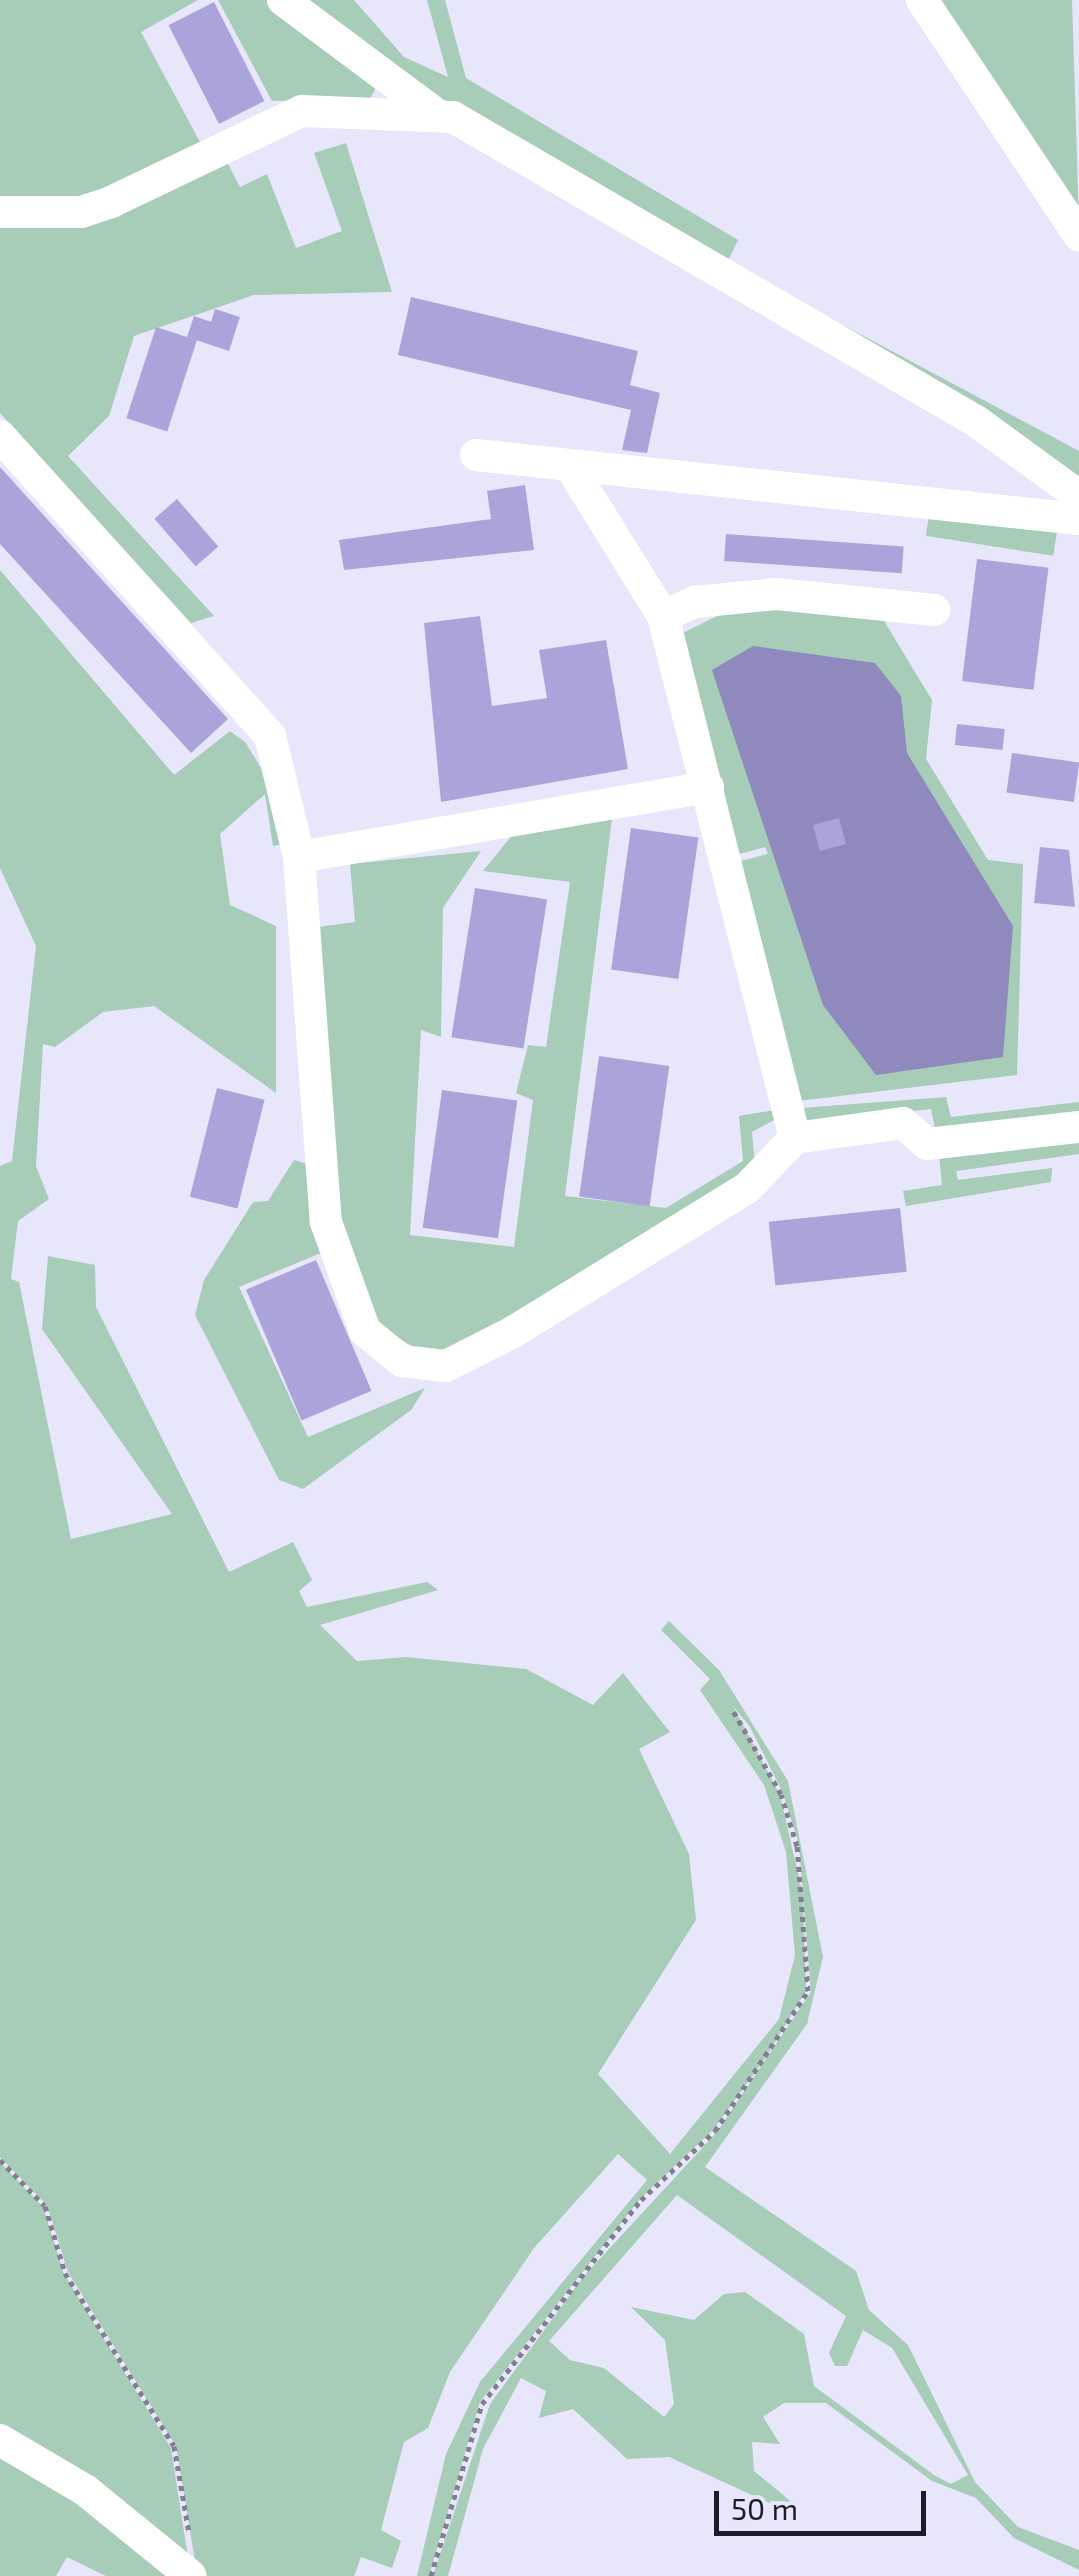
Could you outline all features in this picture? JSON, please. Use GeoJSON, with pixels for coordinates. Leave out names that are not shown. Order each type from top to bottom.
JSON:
{"type":"FeatureCollection","features":[{"type":"Feature","properties":{"kind":"street"},"geometry":{"type":"LineString","coordinates":[[283,0],[436,114],[976,420],[1079,496]]}},
{"type":"Feature","properties":{"kind":"street"},"geometry":{"type":"LineString","coordinates":[[922,0],[1079,235]]}},
{"type":"Feature","properties":{"kind":"street"},"geometry":{"type":"LineString","coordinates":[[0,212],[81,212],[111,202],[268,120],[398,110],[436,114]]}},
{"type":"Feature","properties":{"kind":"street"},"geometry":{"type":"LineString","coordinates":[[0,436],[270,736],[299,857],[326,1222],[365,1331],[402,1361],[446,1366],[514,1332],[747,1188],[795,1138],[903,1123],[927,1144],[1079,1127]]}},
{"type":"Feature","properties":{"kind":"street"},"geometry":{"type":"LineString","coordinates":[[476,455],[1079,519]]}},
{"type":"Feature","properties":{"kind":"street"},"geometry":{"type":"LineString","coordinates":[[570,466],[662,616],[795,1138]]}},
{"type":"Feature","properties":{"kind":"street"},"geometry":{"type":"LineString","coordinates":[[662,616],[695,602],[777,594],[934,610]]}},
{"type":"Feature","properties":{"kind":"street"},"geometry":{"type":"LineString","coordinates":[[299,857],[708,788]]}},
{"type":"Feature","properties":{"kind":"street"},"geometry":{"type":"LineString","coordinates":[[0,2440],[191,2560]]}},
{"type":"Feature","properties":{"kind":"path"},"geometry":{"type":"LineString","coordinates":[[431,2576],[482,2404],[642,2200],[714,2131],[808,1991],[798,1846],[781,1794],[732,1708]]}},
{"type":"Feature","properties":{"kind":"path"},"geometry":{"type":"LineString","coordinates":[[0,2160],[45,2206],[65,2273],[174,2446],[191,2560]]}},
{"type":"Feature","properties":{"kind":"green space"},"geometry":{"type":"Polygon","coordinates":[[[0,0],[198,0],[141,32],[201,144],[91,200],[0,204],[0,0]]]}},
{"type":"Feature","properties":{"kind":"green space"},"geometry":{"type":"Polygon","coordinates":[[[218,0],[271,0],[380,80],[370,99],[272,101],[218,0]]]}},
{"type":"Feature","properties":{"kind":"green space"},"geometry":{"type":"Polygon","coordinates":[[[298,0],[354,0],[404,57],[448,77],[427,0],[445,0],[466,78],[738,240],[727,263],[1079,451],[1079,483],[451,107],[298,0]]]}},
{"type":"Feature","properties":{"kind":"green space"},"geometry":{"type":"Polygon","coordinates":[[[929,0],[1072,0],[1079,222],[929,0]]]}},
{"type":"Feature","properties":{"kind":"green space"},"geometry":{"type":"Polygon","coordinates":[[[346,143],[392,292],[254,295],[134,336],[109,416],[68,456],[214,616],[191,623],[0,413],[0,226],[225,158],[240,187],[267,174],[296,248],[342,231],[314,153],[346,143]]]}},
{"type":"Feature","properties":{"kind":"green space"},"geometry":{"type":"Polygon","coordinates":[[[930,509],[1057,529],[1053,556],[926,536],[930,509]]]}},
{"type":"Feature","properties":{"kind":"green space"},"geometry":{"type":"Polygon","coordinates":[[[0,570],[174,775],[230,731],[245,742],[276,792],[284,844],[273,846],[265,794],[220,834],[230,905],[276,926],[276,1093],[154,1006],[103,1012],[55,1047],[43,1044],[36,1166],[49,1199],[18,1221],[11,1279],[19,1282],[71,1539],[172,1514],[42,1329],[48,1256],[95,1265],[96,1307],[229,1572],[293,1542],[312,1580],[299,1591],[307,1607],[427,1582],[438,1590],[320,1625],[357,1661],[406,1657],[526,1669],[593,1705],[623,1673],[670,1732],[639,1749],[689,1854],[696,1920],[598,2074],[670,2154],[779,2019],[795,1955],[786,1852],[764,1785],[700,1690],[710,1679],[661,1630],[669,1621],[719,1670],[788,1781],[823,1957],[807,2024],[705,2167],[856,2271],[869,2310],[908,2345],[975,2482],[1018,2527],[1079,2550],[1079,2570],[1014,2538],[976,2498],[932,2481],[826,2403],[784,2403],[763,2417],[780,2444],[752,2442],[754,2471],[794,2504],[774,2505],[669,2457],[627,2459],[573,2409],[539,2418],[546,2391],[521,2378],[483,2449],[448,2576],[433,2576],[490,2404],[584,2276],[717,2132],[811,1992],[799,1845],[783,1793],[750,1727],[733,1706],[780,1795],[803,1895],[806,1991],[764,2060],[713,2130],[640,2199],[480,2402],[429,2576],[417,2576],[446,2454],[480,2382],[647,2180],[618,2154],[534,2248],[450,2372],[428,2428],[404,2442],[381,2530],[401,2541],[392,2568],[361,2557],[354,2576],[204,2576],[196,2567],[176,2446],[68,2272],[47,2205],[0,2157],[0,1166],[12,1161],[36,946],[0,868],[0,570]],[[677,2195],[549,2341],[570,2360],[604,2368],[664,2417],[674,2404],[665,2340],[631,2307],[694,2320],[724,2294],[745,2292],[804,2334],[814,2386],[934,2475],[951,2484],[968,2475],[892,2348],[863,2330],[847,2366],[835,2366],[829,2353],[846,2316],[677,2195]]]}},
{"type":"Feature","properties":{"kind":"green space"},"geometry":{"type":"Polygon","coordinates":[[[731,609],[878,611],[932,700],[926,759],[988,860],[1023,864],[1017,1075],[798,1101],[737,862],[768,854],[765,847],[736,855],[681,634],[731,609]]]}},
{"type":"Feature","properties":{"kind":"green space"},"geometry":{"type":"Polygon","coordinates":[[[612,818],[565,1196],[666,1208],[743,1161],[739,1116],[775,1110],[776,1119],[752,1132],[755,1166],[454,1354],[419,1350],[382,1329],[344,1263],[311,928],[355,922],[350,864],[481,851],[443,908],[441,1037],[421,1030],[410,1235],[514,1247],[533,1100],[516,1093],[528,1045],[546,1047],[570,882],[483,871],[518,828],[612,818]]]}},
{"type":"Feature","properties":{"kind":"green space"},"geometry":{"type":"Polygon","coordinates":[[[946,1097],[951,1117],[1079,1102],[1079,1116],[936,1133],[931,1109],[815,1122],[803,1120],[801,1108],[946,1097]]]}},
{"type":"Feature","properties":{"kind":"green space"},"geometry":{"type":"Polygon","coordinates":[[[1079,1140],[1079,1154],[956,1171],[958,1180],[1052,1168],[1051,1182],[906,1206],[903,1191],[942,1185],[939,1156],[1079,1140]]]}},
{"type":"Feature","properties":{"kind":"green space"},"geometry":{"type":"Polygon","coordinates":[[[294,1160],[310,1165],[321,1253],[239,1287],[308,1437],[425,1388],[411,1410],[303,1489],[279,1480],[195,1315],[204,1280],[253,1202],[268,1201],[294,1160]]]}},
{"type":"Feature","properties":{"kind":"green space"},"geometry":{"type":"Polygon","coordinates":[[[0,2162],[43,2207],[64,2274],[171,2448],[188,2557],[0,2433],[0,2162]]]}},
{"type":"Feature","properties":{"kind":"green space"},"geometry":{"type":"Polygon","coordinates":[[[0,2447],[181,2576],[106,2576],[67,2557],[56,2576],[0,2576],[0,2447]]]}},
{"type":"Feature","properties":{"kind":"shaded area"},"geometry":{"type":"Polygon","coordinates":[[[753,646],[875,663],[901,696],[907,753],[1013,926],[1003,1057],[876,1075],[823,1005],[712,670],[753,646]]]}},
{"type":"Feature","properties":{"kind":"building"},"geometry":{"type":"Polygon","coordinates":[[[214,2],[264,101],[219,124],[169,25],[214,2]]]}},
{"type":"Feature","properties":{"kind":"building"},"geometry":{"type":"Polygon","coordinates":[[[411,297],[638,351],[630,385],[660,393],[647,453],[622,450],[631,410],[398,355],[411,297]]]}},
{"type":"Feature","properties":{"kind":"building"},"geometry":{"type":"Polygon","coordinates":[[[215,309],[240,317],[229,351],[187,337],[194,316],[211,322],[215,309]]]}},
{"type":"Feature","properties":{"kind":"building"},"geometry":{"type":"Polygon","coordinates":[[[156,327],[197,340],[167,432],[126,418],[156,327]]]}},
{"type":"Feature","properties":{"kind":"building"},"geometry":{"type":"Polygon","coordinates":[[[0,467],[228,719],[191,753],[0,544],[0,467]]]}},
{"type":"Feature","properties":{"kind":"building"},"geometry":{"type":"Polygon","coordinates":[[[525,485],[534,550],[344,570],[339,540],[491,519],[487,491],[525,485]]]}},
{"type":"Feature","properties":{"kind":"building"},"geometry":{"type":"Polygon","coordinates":[[[177,499],[218,547],[196,566],[154,519],[177,499]]]}},
{"type":"Feature","properties":{"kind":"building"},"geometry":{"type":"Polygon","coordinates":[[[726,534],[904,546],[902,573],[724,561],[726,534]]]}},
{"type":"Feature","properties":{"kind":"building"},"geometry":{"type":"Polygon","coordinates":[[[977,559],[1048,568],[1033,690],[962,681],[977,559]]]}},
{"type":"Feature","properties":{"kind":"building"},"geometry":{"type":"Polygon","coordinates":[[[480,616],[492,706],[547,698],[539,650],[606,640],[628,769],[441,802],[424,623],[480,616]]]}},
{"type":"Feature","properties":{"kind":"building"},"geometry":{"type":"Polygon","coordinates":[[[957,724],[1005,729],[1003,750],[955,745],[957,724]]]}},
{"type":"Feature","properties":{"kind":"building"},"geometry":{"type":"Polygon","coordinates":[[[1012,753],[1079,762],[1074,802],[1006,793],[1012,753]]]}},
{"type":"Feature","properties":{"kind":"building"},"geometry":{"type":"Polygon","coordinates":[[[839,818],[846,844],[820,851],[813,825],[839,818]]]}},
{"type":"Feature","properties":{"kind":"building"},"geometry":{"type":"Polygon","coordinates":[[[631,828],[698,837],[678,979],[611,970],[631,828]]]}},
{"type":"Feature","properties":{"kind":"building"},"geometry":{"type":"Polygon","coordinates":[[[1040,847],[1069,850],[1075,907],[1034,903],[1040,847]]]}},
{"type":"Feature","properties":{"kind":"building"},"geometry":{"type":"Polygon","coordinates":[[[475,888],[547,899],[523,1049],[451,1037],[475,888]]]}},
{"type":"Feature","properties":{"kind":"building"},"geometry":{"type":"Polygon","coordinates":[[[599,1056],[669,1066],[650,1206],[579,1197],[599,1056]]]}},
{"type":"Feature","properties":{"kind":"building"},"geometry":{"type":"Polygon","coordinates":[[[217,1088],[265,1100],[237,1209],[190,1197],[217,1088]]]}},
{"type":"Feature","properties":{"kind":"building"},"geometry":{"type":"Polygon","coordinates":[[[442,1090],[517,1101],[498,1238],[423,1228],[442,1090]]]}},
{"type":"Feature","properties":{"kind":"building"},"geometry":{"type":"Polygon","coordinates":[[[900,1208],[907,1272],[775,1285],[769,1222],[900,1208]]]}},
{"type":"Feature","properties":{"kind":"building"},"geometry":{"type":"Polygon","coordinates":[[[316,1260],[371,1391],[302,1420],[246,1290],[316,1260]]]}}]}
